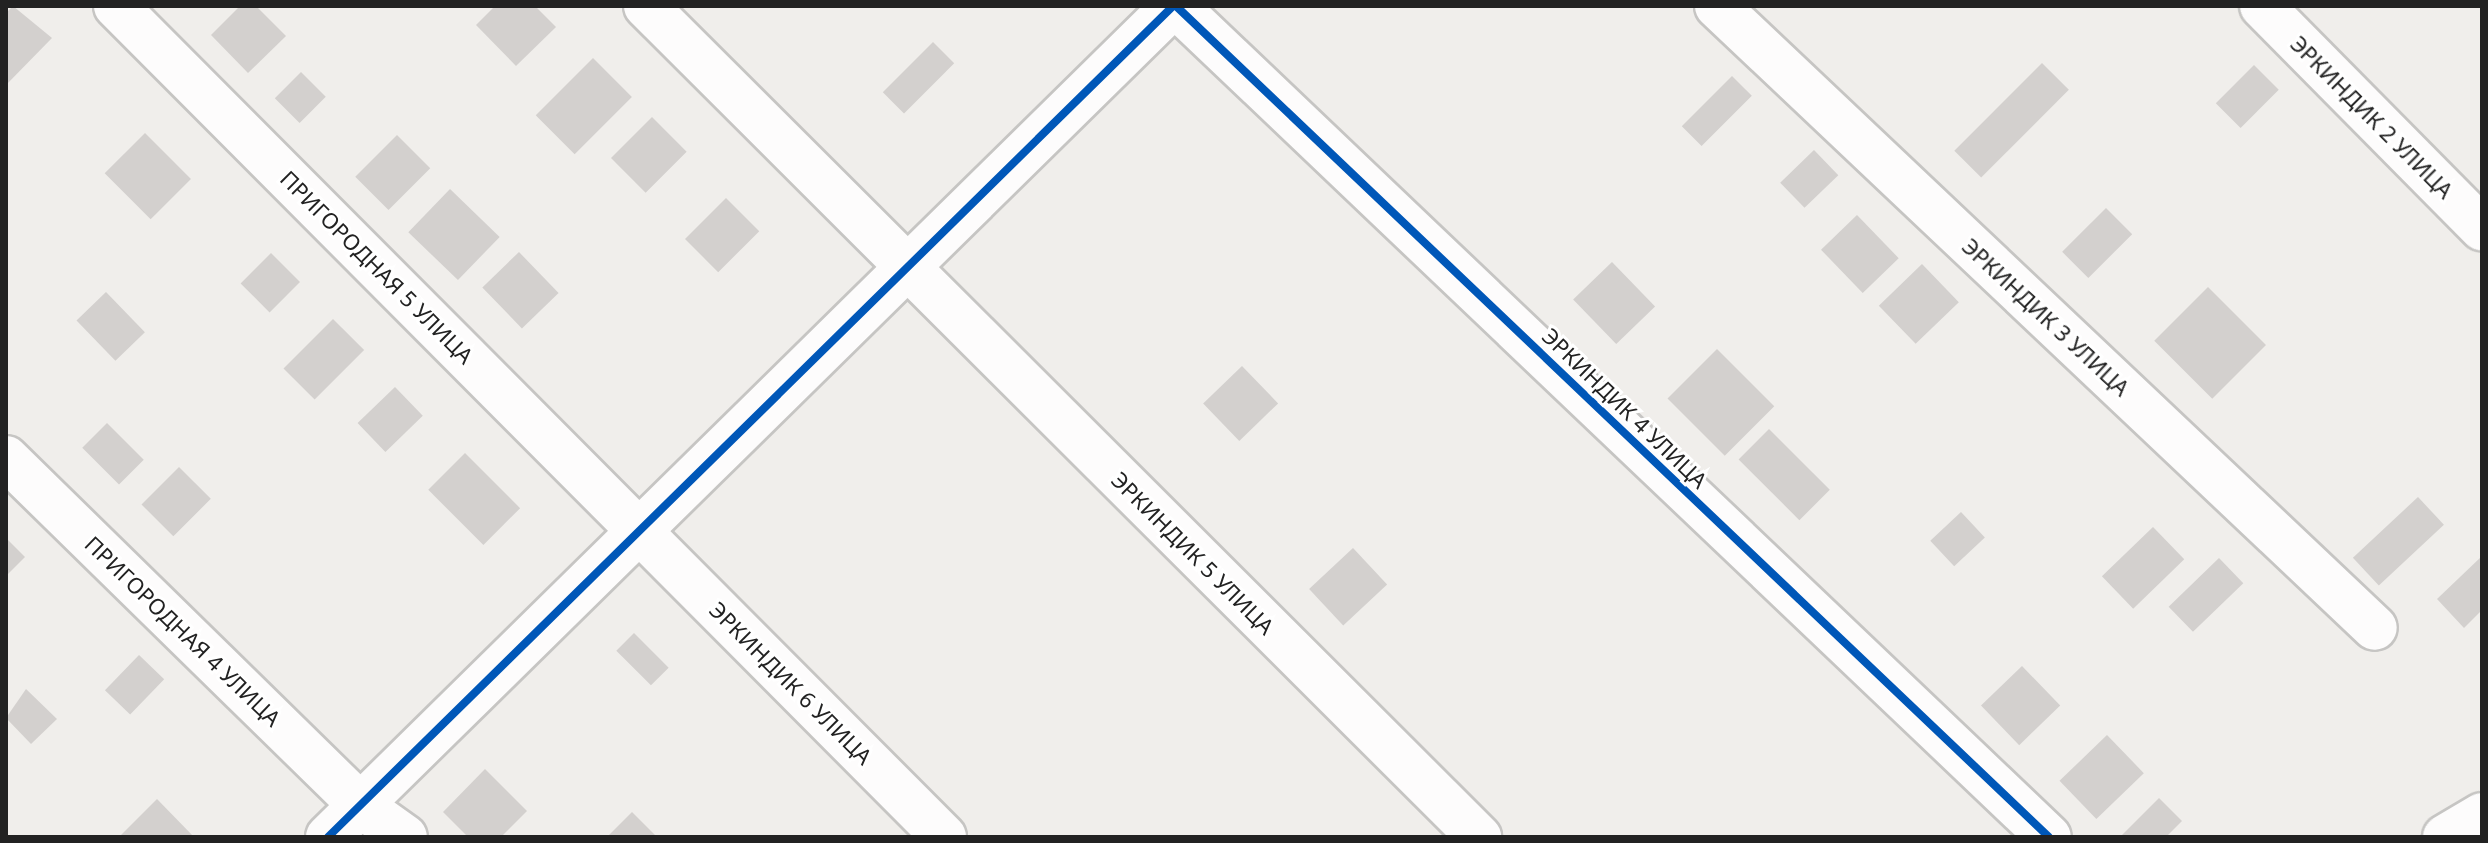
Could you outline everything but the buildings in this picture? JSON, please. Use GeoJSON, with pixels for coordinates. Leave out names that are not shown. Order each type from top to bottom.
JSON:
{"type":"FeatureCollection","features":[{"type":"Feature","properties":{"kind":"street","name":"ПРИГОРОДНАЯ 5 УЛИЦА"},"geometry":{"type":"LineString","coordinates":[[116,6],[637,529]]}},
{"type":"Feature","properties":{"kind":"street","name":"ЭРКИНДИК 5 УЛИЦА"},"geometry":{"type":"LineString","coordinates":[[646,6],[1479,837]]}},
{"type":"Feature","properties":{"kind":"street"},"geometry":{"type":"LineString","coordinates":[[328,837],[637,529],[1174,6]]}},
{"type":"Feature","properties":{"kind":"street","name":"ЭРКИНДИК 4 УЛИЦА"},"geometry":{"type":"LineString","coordinates":[[1174,6],[2049,837]]}},
{"type":"Feature","properties":{"kind":"street","name":"ЭРКИНДИК 3 УЛИЦА"},"geometry":{"type":"LineString","coordinates":[[1717,6],[2375,628]]}},
{"type":"Feature","properties":{"kind":"street","name":"ЭРКИНДИК 2 УЛИЦА"},"geometry":{"type":"LineString","coordinates":[[2262,6],[2482,228]]}},
{"type":"Feature","properties":{"kind":"street","name":"ПРИГОРОДНАЯ 4 УЛИЦА"},"geometry":{"type":"LineString","coordinates":[[6,458],[360,805],[405,837]]}},
{"type":"Feature","properties":{"kind":"street","name":"ЭРКИНДИК 6 УЛИЦА"},"geometry":{"type":"LineString","coordinates":[[637,529],[944,837]]}},
{"type":"Feature","properties":{"kind":"street"},"geometry":{"type":"LineString","coordinates":[[2445,837],[2482,815]]}},
{"type":"Feature","properties":{"kind":"cycle path"},"geometry":{"type":"LineString","coordinates":[[328,837],[1173,6]]}},
{"type":"Feature","properties":{"kind":"cycle path"},"geometry":{"type":"LineString","coordinates":[[1176,6],[2049,837]]}}]}
